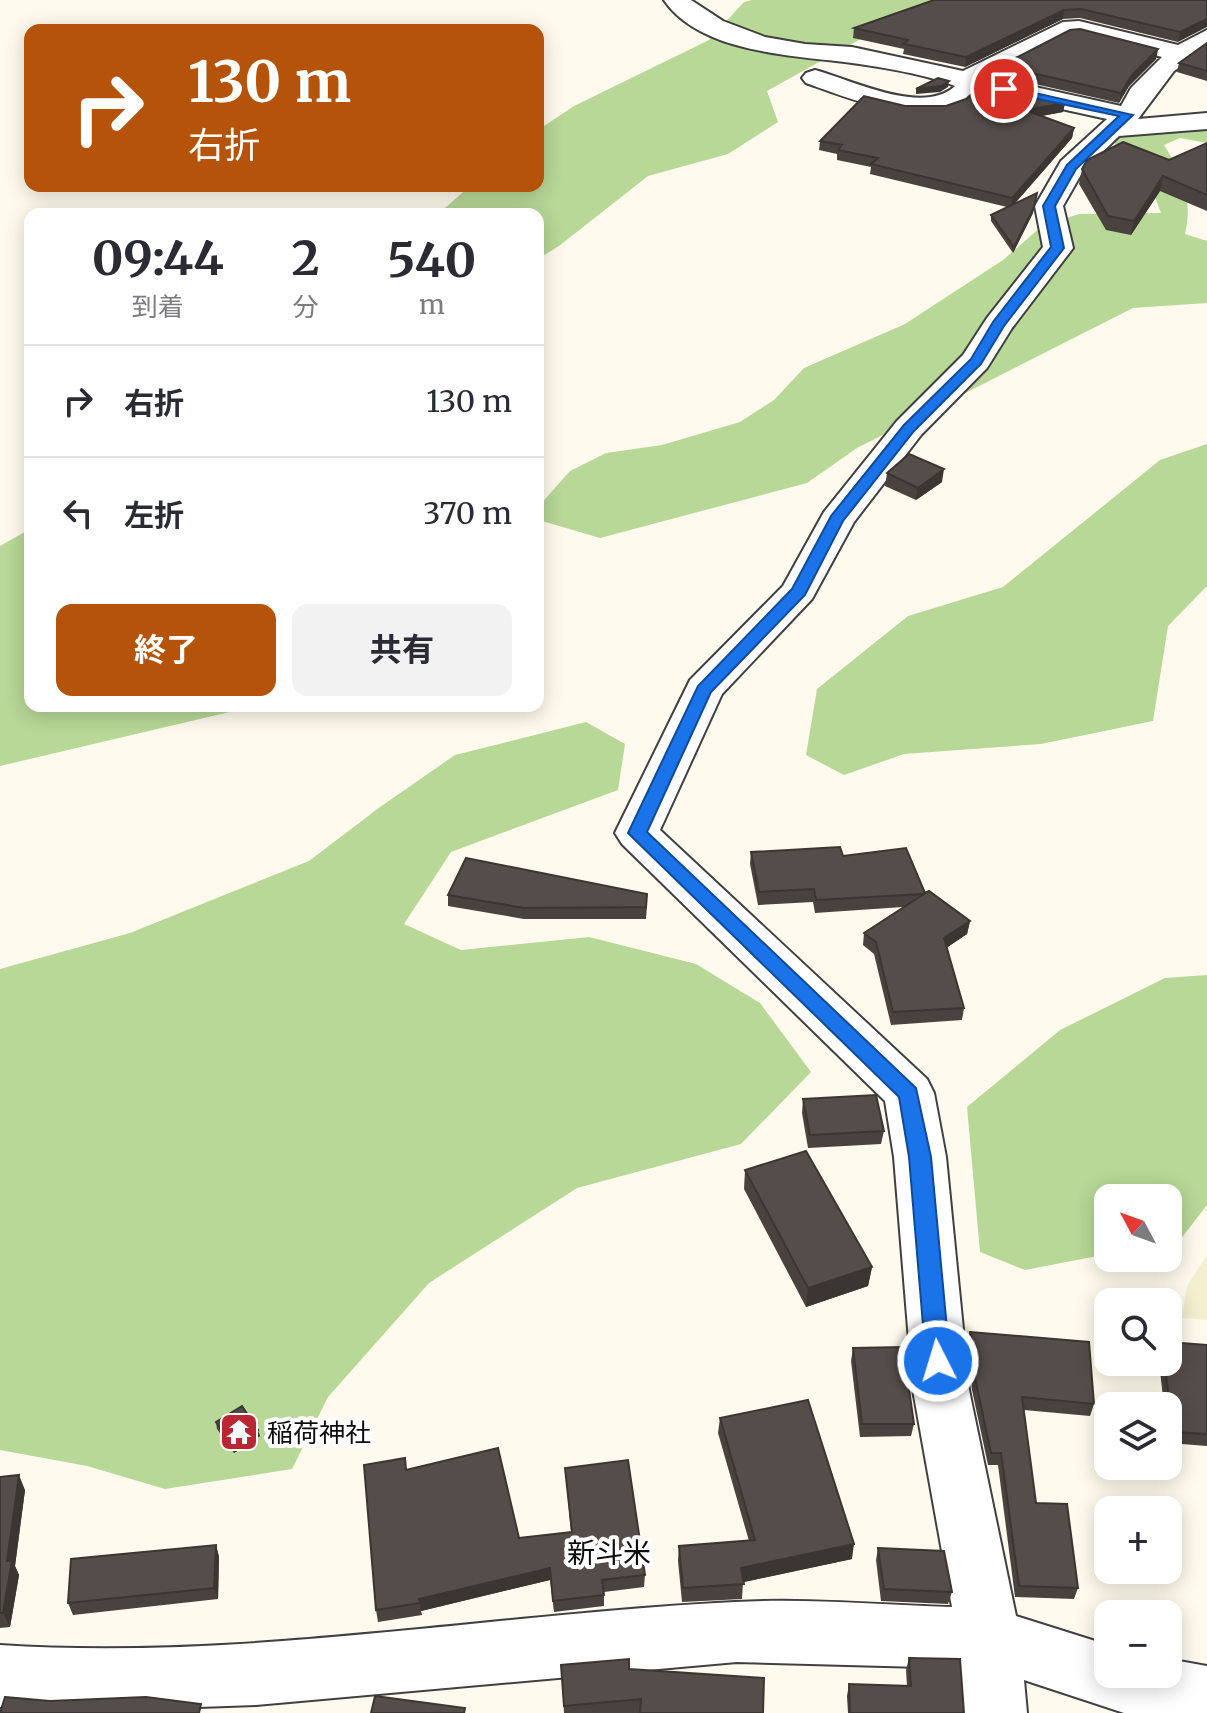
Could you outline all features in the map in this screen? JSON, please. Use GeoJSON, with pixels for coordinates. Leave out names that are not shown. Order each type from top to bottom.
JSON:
{"type":"FeatureCollection","features":[{"type":"Feature","properties":{"kind":"street"},"geometry":{"type":"LineString","coordinates":[[676,0],[694,16],[768,47],[815,55],[852,55],[1120,122],[1207,121]]}},
{"type":"Feature","properties":{"kind":"street"},"geometry":{"type":"LineString","coordinates":[[815,78],[869,96],[936,106],[952,102],[968,82],[1063,29],[1079,28],[1194,46]]}},
{"type":"Feature","properties":{"kind":"street"},"geometry":{"type":"LineString","coordinates":[[995,1713],[989,1638],[941,1390],[920,1157],[909,1093],[637,833],[704,689],[799,591],[837,520],[909,428],[976,361],[998,325],[1058,248],[1049,206],[1071,167],[1120,122],[1165,66],[1194,46]]}},
{"type":"Feature","properties":{"kind":"street"},"geometry":{"type":"LineString","coordinates":[[0,1676],[57,1680],[256,1674],[737,1632],[989,1638],[1135,1685],[1207,1698]]}},
{"type":"Feature","properties":{"kind":"shaded area"},"geometry":{"type":"Polygon","coordinates":[[[1207,1255],[1207,1320],[1182,1318],[1187,1286],[1207,1255]]]}},
{"type":"Feature","properties":{"kind":"green space"},"geometry":{"type":"Polygon","coordinates":[[[931,0],[767,91],[778,122],[728,154],[648,176],[544,255],[544,208],[445,208],[463,192],[544,192],[544,126],[574,106],[709,40],[744,2],[931,0]]]}},
{"type":"Feature","properties":{"kind":"green space"},"geometry":{"type":"Polygon","coordinates":[[[1207,125],[1207,143],[1180,138],[1164,145],[1185,188],[1188,210],[1185,234],[1207,241],[1207,303],[1133,308],[857,448],[807,483],[600,538],[544,522],[544,500],[570,471],[606,453],[662,445],[740,422],[774,400],[804,368],[905,324],[1003,260],[1042,226],[1079,214],[1161,213],[1153,192],[1112,140],[1120,131],[1207,125]]]}},
{"type":"Feature","properties":{"kind":"green space"},"geometry":{"type":"Polygon","coordinates":[[[1207,444],[1207,586],[1168,626],[1153,721],[1041,744],[904,754],[844,775],[806,755],[817,689],[908,616],[1003,587],[1160,460],[1207,444]]]}},
{"type":"Feature","properties":{"kind":"green space"},"geometry":{"type":"Polygon","coordinates":[[[24,532],[24,712],[230,712],[0,766],[0,546],[24,532]]]}},
{"type":"Feature","properties":{"kind":"green space"},"geometry":{"type":"Polygon","coordinates":[[[586,722],[625,744],[618,790],[451,852],[404,924],[461,950],[589,937],[696,964],[760,1003],[811,1072],[741,1144],[577,1188],[429,1283],[328,1397],[292,1469],[165,1489],[87,1466],[0,1450],[0,969],[130,933],[309,861],[455,755],[586,722]]]}},
{"type":"Feature","properties":{"kind":"green space"},"geometry":{"type":"Polygon","coordinates":[[[1207,975],[1207,1205],[1182,1237],[1182,1184],[1094,1184],[1094,1257],[1025,1270],[980,1252],[967,1107],[1060,1030],[1165,978],[1207,975]]]}},
{"type":"Feature","properties":{"kind":"building"},"geometry":{"type":"Polygon","coordinates":[[[934,0],[1207,0],[1207,19],[1180,32],[1081,9],[1064,10],[966,57],[904,44],[908,40],[854,28],[934,0]]]}},
{"type":"Feature","properties":{"kind":"building"},"geometry":{"type":"Polygon","coordinates":[[[1080,29],[1158,49],[1131,76],[1121,93],[1000,66],[1070,30],[1080,29]]]}},
{"type":"Feature","properties":{"kind":"building"},"geometry":{"type":"Polygon","coordinates":[[[1207,43],[1207,71],[1179,63],[1207,43]]]}},
{"type":"Feature","properties":{"kind":"building"},"geometry":{"type":"Polygon","coordinates":[[[938,78],[949,81],[941,86],[916,89],[938,78]]]}},
{"type":"Feature","properties":{"kind":"building"},"geometry":{"type":"Polygon","coordinates":[[[982,85],[1065,103],[1025,110],[1074,128],[1012,198],[871,164],[878,158],[838,150],[842,145],[820,141],[864,96],[905,106],[946,106],[966,99],[982,85]]]}},
{"type":"Feature","properties":{"kind":"building"},"geometry":{"type":"Polygon","coordinates":[[[1123,142],[1169,160],[1207,143],[1207,195],[1163,176],[1134,221],[1108,216],[1082,169],[1087,160],[1123,142]]]}},
{"type":"Feature","properties":{"kind":"building"},"geometry":{"type":"Polygon","coordinates":[[[1037,193],[1034,207],[1014,247],[991,215],[1037,193]]]}},
{"type":"Feature","properties":{"kind":"building"},"geometry":{"type":"Polygon","coordinates":[[[909,454],[944,469],[918,488],[887,473],[909,454]]]}},
{"type":"Feature","properties":{"kind":"building"},"geometry":{"type":"Polygon","coordinates":[[[840,847],[843,856],[906,848],[925,893],[929,891],[970,921],[944,938],[964,1008],[893,1012],[876,942],[864,933],[924,894],[816,900],[814,889],[759,892],[751,852],[840,847]]]}},
{"type":"Feature","properties":{"kind":"building"},"geometry":{"type":"Polygon","coordinates":[[[466,858],[647,894],[646,907],[524,908],[448,895],[466,858]]]}},
{"type":"Feature","properties":{"kind":"building"},"geometry":{"type":"Polygon","coordinates":[[[876,1095],[884,1131],[810,1135],[803,1099],[876,1095]]]}},
{"type":"Feature","properties":{"kind":"building"},"geometry":{"type":"Polygon","coordinates":[[[806,1151],[872,1267],[808,1288],[745,1170],[806,1151]]]}},
{"type":"Feature","properties":{"kind":"building"},"geometry":{"type":"Polygon","coordinates":[[[970,1332],[1089,1342],[1094,1404],[1022,1397],[1036,1503],[1067,1504],[1078,1588],[1019,1586],[1001,1453],[991,1453],[975,1378],[970,1332]]]}},
{"type":"Feature","properties":{"kind":"building"},"geometry":{"type":"Polygon","coordinates":[[[1182,1343],[1207,1345],[1207,1434],[1182,1432],[1182,1392],[1168,1392],[1166,1376],[1182,1376],[1182,1343]]]}},
{"type":"Feature","properties":{"kind":"building"},"geometry":{"type":"Polygon","coordinates":[[[903,1347],[914,1424],[862,1424],[853,1348],[903,1347]]]}},
{"type":"Feature","properties":{"kind":"building"},"geometry":{"type":"Polygon","coordinates":[[[808,1400],[854,1544],[741,1568],[744,1584],[683,1588],[679,1546],[755,1540],[720,1418],[808,1400]]]}},
{"type":"Feature","properties":{"kind":"building","name":"稲荷神社"},"geometry":{"type":"Polygon","coordinates":[[[242,1406],[258,1430],[233,1447],[216,1422],[242,1406]]]}},
{"type":"Feature","properties":{"kind":"building"},"geometry":{"type":"Polygon","coordinates":[[[498,1448],[519,1538],[572,1532],[565,1468],[628,1460],[645,1575],[602,1580],[604,1595],[553,1601],[550,1568],[419,1599],[420,1603],[376,1610],[364,1465],[405,1458],[406,1470],[498,1448]]]}},
{"type":"Feature","properties":{"kind":"building"},"geometry":{"type":"Polygon","coordinates":[[[19,1475],[7,1561],[12,1561],[3,1613],[0,1613],[0,1477],[19,1475]]]}},
{"type":"Feature","properties":{"kind":"building"},"geometry":{"type":"Polygon","coordinates":[[[216,1545],[214,1588],[68,1603],[71,1559],[216,1545]]]}},
{"type":"Feature","properties":{"kind":"building"},"geometry":{"type":"Polygon","coordinates":[[[878,1548],[944,1551],[952,1592],[884,1589],[878,1548]]]}},
{"type":"Feature","properties":{"kind":"building"},"geometry":{"type":"Polygon","coordinates":[[[909,1658],[960,1659],[964,1713],[850,1713],[849,1684],[911,1686],[909,1658]]]}},
{"type":"Feature","properties":{"kind":"building"},"geometry":{"type":"Polygon","coordinates":[[[629,1659],[629,1669],[764,1678],[763,1713],[640,1713],[641,1699],[564,1706],[561,1665],[629,1659]]]}},
{"type":"Feature","properties":{"kind":"building"},"geometry":{"type":"Polygon","coordinates":[[[375,1696],[465,1708],[464,1713],[371,1713],[375,1696]]]}},
{"type":"Feature","properties":{"kind":"building"},"geometry":{"type":"Polygon","coordinates":[[[5,1697],[50,1701],[146,1697],[201,1704],[199,1713],[0,1713],[5,1697]]]}},
{"type":"Feature","properties":{"kind":"place","name":"稲荷神社"},"geometry":{"type":"Point","coordinates":[239,1432]}},
{"type":"Feature","properties":{"kind":"district","name":"新斗米"},"geometry":{"type":"Point","coordinates":[609,1553]}},
{"type":"Feature","properties":{"kind":"route"},"geometry":{"type":"LineString","coordinates":[[938,1361],[920,1157],[909,1093],[637,833],[704,689],[799,591],[837,520],[909,428],[976,361],[998,325],[1058,248],[1049,206],[1071,167],[1127,115],[1004,89]]}}]}
